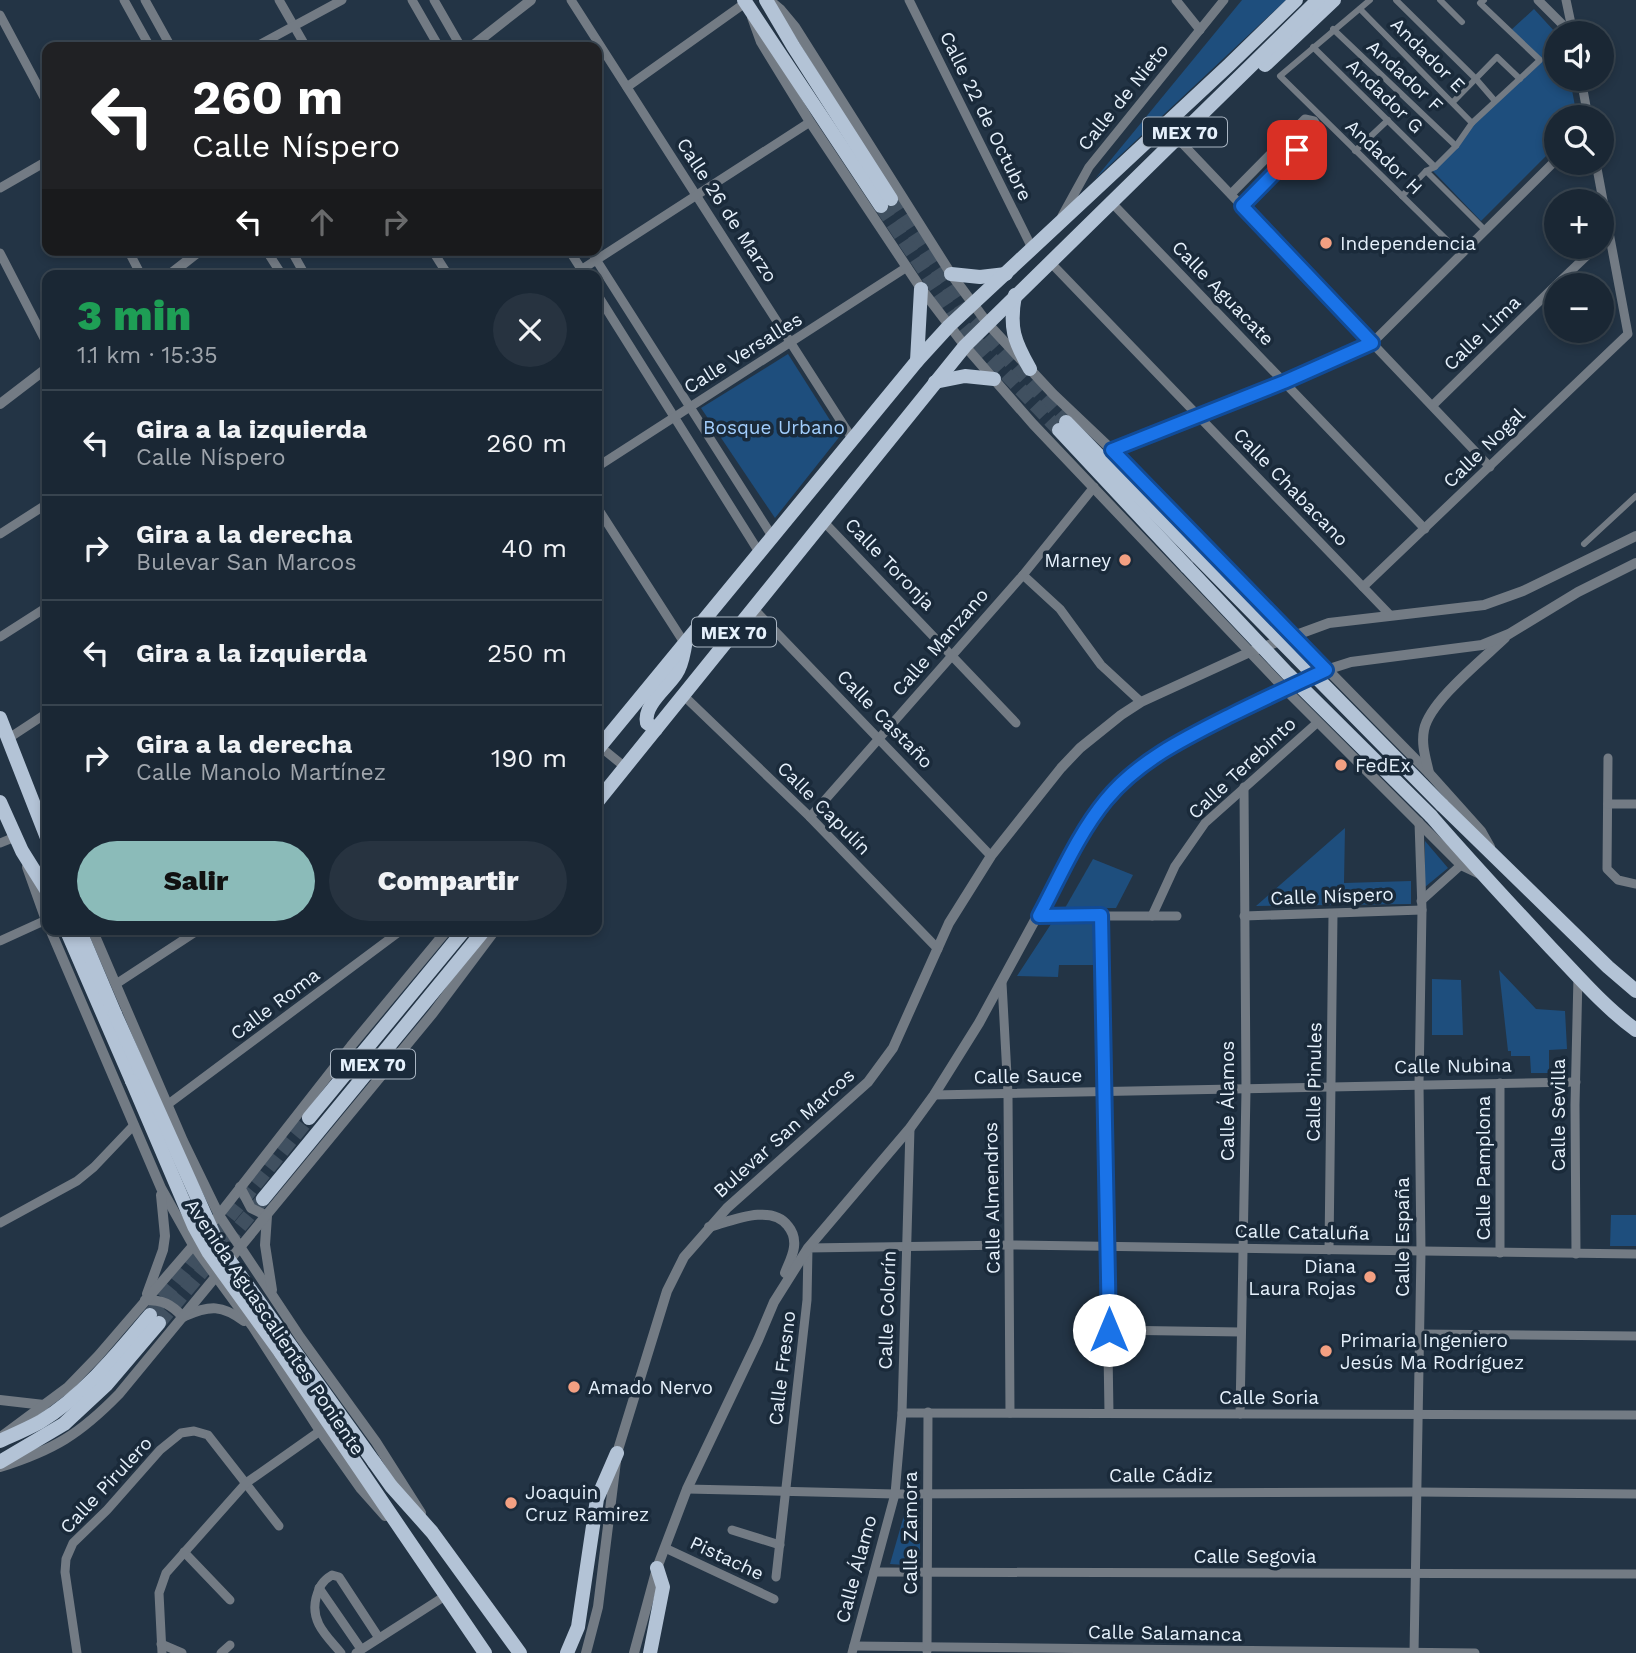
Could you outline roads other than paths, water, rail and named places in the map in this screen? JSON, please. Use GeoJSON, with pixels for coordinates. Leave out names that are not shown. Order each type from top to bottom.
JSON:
{"type":"FeatureCollection","features":[{"type":"Feature","properties":{"kind":"main road"},"geometry":{"type":"LineString","coordinates":[[746,4],[886,202],[768,0]]}},
{"type":"Feature","properties":{"kind":"main road","name":"MEX 70"},"geometry":{"type":"LineString","coordinates":[[602,739],[685,644],[917,361],[949,326],[1296,0]]}},
{"type":"Feature","properties":{"kind":"main road","name":"MEX 70"},"geometry":{"type":"LineString","coordinates":[[602,796],[965,346],[1014,295],[1178,139],[1318,0]]}},
{"type":"Feature","properties":{"kind":"main road"},"geometry":{"type":"LineString","coordinates":[[1232,86],[1273,59],[1334,0]]}},
{"type":"Feature","properties":{"kind":"main road"},"geometry":{"type":"LineString","coordinates":[[951,274],[980,277],[1006,274]]}},
{"type":"Feature","properties":{"kind":"main road"},"geometry":{"type":"LineString","coordinates":[[917,361],[922,289]]}},
{"type":"Feature","properties":{"kind":"main road"},"geometry":{"type":"LineString","coordinates":[[1014,295],[1014,338],[1030,369]]}},
{"type":"Feature","properties":{"kind":"main road"},"geometry":{"type":"LineString","coordinates":[[934,383],[965,376],[994,379]]}},
{"type":"Feature","properties":{"kind":"main road"},"geometry":{"type":"LineString","coordinates":[[1062,426],[1192,561],[1636,992]]}},
{"type":"Feature","properties":{"kind":"main road"},"geometry":{"type":"LineString","coordinates":[[1192,561],[1287,673],[1425,819],[1620,1019],[1636,1030]]}},
{"type":"Feature","properties":{"kind":"main road"},"geometry":{"type":"LineString","coordinates":[[656,729],[647,723],[647,711],[675,676],[685,644]]}},
{"type":"Feature","properties":{"kind":"main road"},"geometry":{"type":"LineString","coordinates":[[0,718],[42,821]]}},
{"type":"Feature","properties":{"kind":"main road","name":"Avenida Aguascalientes Poniente"},"geometry":{"type":"LineString","coordinates":[[0,802],[22,851],[42,883]]}},
{"type":"Feature","properties":{"kind":"main road","name":"Avenida Aguascalientes Poniente"},"geometry":{"type":"LineString","coordinates":[[69,935],[209,1253],[281,1353],[485,1653]]}},
{"type":"Feature","properties":{"kind":"main road","name":"Avenida Aguascalientes Poniente"},"geometry":{"type":"LineString","coordinates":[[82,935],[219,1246],[391,1486],[432,1532],[520,1653]]}},
{"type":"Feature","properties":{"kind":"main road","name":"MEX 70"},"geometry":{"type":"LineString","coordinates":[[309,1118],[460,935]]}},
{"type":"Feature","properties":{"kind":"main road","name":"MEX 70"},"geometry":{"type":"LineString","coordinates":[[262,1199],[480,935]]}},
{"type":"Feature","properties":{"kind":"main road","name":"MEX 70"},"geometry":{"type":"LineString","coordinates":[[0,1439],[40,1421],[69,1400],[155,1319],[107,1384],[64,1424],[0,1464]]}},
{"type":"Feature","properties":{"kind":"main road"},"geometry":{"type":"LineString","coordinates":[[567,1653],[578,1626],[597,1499],[617,1453]]}},
{"type":"Feature","properties":{"kind":"main road"},"geometry":{"type":"LineString","coordinates":[[650,1653],[663,1587],[657,1568]]}},
{"type":"Feature","properties":{"kind":"street"},"geometry":{"type":"LineString","coordinates":[[124,0],[147,42]]}},
{"type":"Feature","properties":{"kind":"street"},"geometry":{"type":"LineString","coordinates":[[145,0],[168,42]]}},
{"type":"Feature","properties":{"kind":"street"},"geometry":{"type":"LineString","coordinates":[[279,0],[303,42]]}},
{"type":"Feature","properties":{"kind":"street"},"geometry":{"type":"LineString","coordinates":[[264,42],[342,0]]}},
{"type":"Feature","properties":{"kind":"street"},"geometry":{"type":"LineString","coordinates":[[412,0],[436,42]]}},
{"type":"Feature","properties":{"kind":"street"},"geometry":{"type":"LineString","coordinates":[[434,0],[458,42]]}},
{"type":"Feature","properties":{"kind":"street"},"geometry":{"type":"LineString","coordinates":[[477,42],[531,0]]}},
{"type":"Feature","properties":{"kind":"street","name":"Calle 26 de Marzo"},"geometry":{"type":"LineString","coordinates":[[572,0],[599,42]]}},
{"type":"Feature","properties":{"kind":"street"},"geometry":{"type":"LineString","coordinates":[[768,0],[780,9],[795,27],[951,274],[988,324],[1429,773],[1481,831],[1492,852]]}},
{"type":"Feature","properties":{"kind":"street","name":"Calle 22 de Octubre"},"geometry":{"type":"LineString","coordinates":[[909,0],[1032,248]]}},
{"type":"Feature","properties":{"kind":"street"},"geometry":{"type":"LineString","coordinates":[[1176,0],[1200,30]]}},
{"type":"Feature","properties":{"kind":"street","name":"Calle de Nieto"},"geometry":{"type":"LineString","coordinates":[[1060,222],[1089,167],[1224,0]]}},
{"type":"Feature","properties":{"kind":"street","name":"Andador H"},"geometry":{"type":"LineString","coordinates":[[1370,0],[1280,76],[1461,254]]}},
{"type":"Feature","properties":{"kind":"street"},"geometry":{"type":"LineString","coordinates":[[1396,0],[1476,79],[1495,102]]}},
{"type":"Feature","properties":{"kind":"street"},"geometry":{"type":"LineString","coordinates":[[1440,0],[1462,22]]}},
{"type":"Feature","properties":{"kind":"street"},"geometry":{"type":"LineString","coordinates":[[1402,196],[1426,170],[1435,167],[1456,146],[1472,123],[1540,60],[1480,3],[1484,0]]}},
{"type":"Feature","properties":{"kind":"street"},"geometry":{"type":"LineString","coordinates":[[1538,0],[1560,21]]}},
{"type":"Feature","properties":{"kind":"street"},"geometry":{"type":"LineString","coordinates":[[1566,0],[1570,21]]}},
{"type":"Feature","properties":{"kind":"street"},"geometry":{"type":"LineString","coordinates":[[627,87],[746,4],[761,42],[810,122],[922,289],[965,346],[1285,689],[1340,743],[1425,819],[1461,865],[1481,874]]}},
{"type":"Feature","properties":{"kind":"street","name":"Andador E"},"geometry":{"type":"LineString","coordinates":[[1360,9],[1472,123]]}},
{"type":"Feature","properties":{"kind":"street"},"geometry":{"type":"LineString","coordinates":[[0,15],[42,94]]}},
{"type":"Feature","properties":{"kind":"street","name":"Andador F"},"geometry":{"type":"LineString","coordinates":[[1333,29],[1456,146]]}},
{"type":"Feature","properties":{"kind":"street","name":"Calle 26 de Marzo"},"geometry":{"type":"LineString","coordinates":[[602,47],[853,440]]}},
{"type":"Feature","properties":{"kind":"street","name":"Andador G"},"geometry":{"type":"LineString","coordinates":[[1313,47],[1435,167]]}},
{"type":"Feature","properties":{"kind":"street"},"geometry":{"type":"LineString","coordinates":[[1453,102],[1497,57],[1520,79]]}},
{"type":"Feature","properties":{"kind":"street"},"geometry":{"type":"LineString","coordinates":[[1231,194],[1305,120],[1314,121],[1318,128],[1315,132],[1242,206]]}},
{"type":"Feature","properties":{"kind":"street"},"geometry":{"type":"LineString","coordinates":[[1355,151],[1388,120]]}},
{"type":"Feature","properties":{"kind":"street"},"geometry":{"type":"LineString","coordinates":[[584,270],[810,122]]}},
{"type":"Feature","properties":{"kind":"street"},"geometry":{"type":"LineString","coordinates":[[1178,139],[1490,467]]}},
{"type":"Feature","properties":{"kind":"street"},"geometry":{"type":"LineString","coordinates":[[0,188],[42,164]]}},
{"type":"Feature","properties":{"kind":"street"},"geometry":{"type":"LineString","coordinates":[[1426,170],[1485,230]]}},
{"type":"Feature","properties":{"kind":"street"},"geometry":{"type":"LineString","coordinates":[[1112,450],[1284,382],[1372,343],[1544,172]]}},
{"type":"Feature","properties":{"kind":"street","name":"Calle Aguacate"},"geometry":{"type":"LineString","coordinates":[[1112,203],[1424,529]]}},
{"type":"Feature","properties":{"kind":"street"},"geometry":{"type":"LineString","coordinates":[[0,253],[42,334]]}},
{"type":"Feature","properties":{"kind":"street"},"geometry":{"type":"LineString","coordinates":[[175,270],[193,256]]}},
{"type":"Feature","properties":{"kind":"street"},"geometry":{"type":"LineString","coordinates":[[594,256],[772,536]]}},
{"type":"Feature","properties":{"kind":"street","name":"Calle Lima"},"geometry":{"type":"LineString","coordinates":[[1568,273],[1583,259]]}},
{"type":"Feature","properties":{"kind":"street","name":"Calle Nogal"},"geometry":{"type":"LineString","coordinates":[[1363,587],[1628,334],[1610,259]]}},
{"type":"Feature","properties":{"kind":"street","name":"Calle Chabacano"},"geometry":{"type":"LineString","coordinates":[[1050,262],[1390,615]]}},
{"type":"Feature","properties":{"kind":"street","name":"Calle Versalles"},"geometry":{"type":"LineString","coordinates":[[602,464],[907,267]]}},
{"type":"Feature","properties":{"kind":"street","name":"Calle Lima"},"geometry":{"type":"LineString","coordinates":[[1433,405],[1544,297]]}},
{"type":"Feature","properties":{"kind":"street"},"geometry":{"type":"LineString","coordinates":[[602,302],[759,552]]}},
{"type":"Feature","properties":{"kind":"street"},"geometry":{"type":"LineString","coordinates":[[0,404],[42,372]]}},
{"type":"Feature","properties":{"kind":"street","name":"Calle Manzano"},"geometry":{"type":"LineString","coordinates":[[810,817],[1023,575],[1094,487]]}},
{"type":"Feature","properties":{"kind":"street"},"geometry":{"type":"LineString","coordinates":[[1584,544],[1636,496]]}},
{"type":"Feature","properties":{"kind":"street"},"geometry":{"type":"LineString","coordinates":[[0,534],[42,507]]}},
{"type":"Feature","properties":{"kind":"street"},"geometry":{"type":"LineString","coordinates":[[602,515],[685,644]]}},
{"type":"Feature","properties":{"kind":"street","name":"Calle Toronja"},"geometry":{"type":"LineString","coordinates":[[824,522],[1016,723]]}},
{"type":"Feature","properties":{"kind":"street","name":"Bulevar San Marcos"},"geometry":{"type":"LineString","coordinates":[[586,1653],[598,1606],[617,1453],[667,1291],[684,1258],[727,1208],[867,1082],[892,1048],[949,923],[991,856],[1061,768],[1080,748],[1141,702],[1292,635],[1329,623],[1484,605],[1523,591],[1636,536]]}},
{"type":"Feature","properties":{"kind":"street"},"geometry":{"type":"LineString","coordinates":[[774,1302],[808,1248],[911,1128],[934,1095],[1002,983],[1085,828],[1125,780],[1150,760],[1188,737],[1326,670],[1351,662],[1482,645],[1509,634],[1578,592],[1636,563]]}},
{"type":"Feature","properties":{"kind":"street"},"geometry":{"type":"LineString","coordinates":[[1023,575],[1060,608],[1101,665],[1141,702]]}},
{"type":"Feature","properties":{"kind":"street"},"geometry":{"type":"LineString","coordinates":[[1232,633],[1238,635],[1256,627],[1261,621],[1264,605]]}},
{"type":"Feature","properties":{"kind":"street","name":"Calle Castaño"},"geometry":{"type":"LineString","coordinates":[[753,608],[991,856]]}},
{"type":"Feature","properties":{"kind":"street"},"geometry":{"type":"LineString","coordinates":[[0,637],[42,610]]}},
{"type":"Feature","properties":{"kind":"street"},"geometry":{"type":"LineString","coordinates":[[1429,773],[1423,741],[1428,716],[1437,703],[1509,634]]}},
{"type":"Feature","properties":{"kind":"street","name":"Calle Capulín"},"geometry":{"type":"LineString","coordinates":[[683,695],[810,817],[938,949]]}},
{"type":"Feature","properties":{"kind":"street"},"geometry":{"type":"LineString","coordinates":[[1340,743],[1340,731],[1345,722],[1359,714],[1368,713]]}},
{"type":"Feature","properties":{"kind":"street"},"geometry":{"type":"LineString","coordinates":[[9,738],[42,716]]}},
{"type":"Feature","properties":{"kind":"street","name":"Calle Terebinto"},"geometry":{"type":"LineString","coordinates":[[1152,916],[1175,866],[1205,823],[1318,722]]}},
{"type":"Feature","properties":{"kind":"street"},"geometry":{"type":"LineString","coordinates":[[602,747],[625,767]]}},
{"type":"Feature","properties":{"kind":"street"},"geometry":{"type":"LineString","coordinates":[[1608,758],[1607,869],[1618,880],[1636,884]]}},
{"type":"Feature","properties":{"kind":"street","name":"Calle Álamos"},"geometry":{"type":"LineString","coordinates":[[1240,1415],[1246,1090],[1244,787]]}},
{"type":"Feature","properties":{"kind":"street"},"geometry":{"type":"LineString","coordinates":[[1608,804],[1636,804]]}},
{"type":"Feature","properties":{"kind":"street","name":"Calle España"},"geometry":{"type":"LineString","coordinates":[[1414,1653],[1421,1252],[1421,905],[1425,819]]}},
{"type":"Feature","properties":{"kind":"street"},"geometry":{"type":"LineString","coordinates":[[0,844],[15,837]]}},
{"type":"Feature","properties":{"kind":"street","name":"Avenida Aguascalientes Poniente"},"geometry":{"type":"LineString","coordinates":[[22,851],[42,907]]}},
{"type":"Feature","properties":{"kind":"street"},"geometry":{"type":"LineString","coordinates":[[1421,905],[1461,865]]}},
{"type":"Feature","properties":{"kind":"street","name":"Calle Níspero"},"geometry":{"type":"LineString","coordinates":[[1244,916],[1334,914],[1421,905]]}},
{"type":"Feature","properties":{"kind":"street","name":"Calle Pinules"},"geometry":{"type":"LineString","coordinates":[[1329,1250],[1334,914]]}},
{"type":"Feature","properties":{"kind":"street"},"geometry":{"type":"LineString","coordinates":[[1101,915],[1106,1093],[1109,1413]]}},
{"type":"Feature","properties":{"kind":"street"},"geometry":{"type":"LineString","coordinates":[[1039,916],[1177,916]]}},
{"type":"Feature","properties":{"kind":"street"},"geometry":{"type":"LineString","coordinates":[[0,941],[42,926]]}},
{"type":"Feature","properties":{"kind":"street","name":"Avenida Aguascalientes Poniente"},"geometry":{"type":"LineString","coordinates":[[53,935],[161,1188],[193,1245],[253,1327],[361,1489],[407,1540]]}},
{"type":"Feature","properties":{"kind":"street","name":"Avenida Aguascalientes Poniente"},"geometry":{"type":"LineString","coordinates":[[95,935],[167,1105],[219,1215],[345,1403],[376,1442],[432,1532]]}},
{"type":"Feature","properties":{"kind":"street"},"geometry":{"type":"LineString","coordinates":[[116,984],[191,935]]}},
{"type":"Feature","properties":{"kind":"street","name":"Calle Roma"},"geometry":{"type":"LineString","coordinates":[[167,1105],[395,935]]}},
{"type":"Feature","properties":{"kind":"street","name":"MEX 70"},"geometry":{"type":"LineString","coordinates":[[0,1439],[68,1387],[90,1364],[219,1215],[351,1046],[443,935]]}},
{"type":"Feature","properties":{"kind":"street","name":"MEX 70"},"geometry":{"type":"LineString","coordinates":[[0,1464],[55,1447],[100,1413],[142,1368],[433,1013],[492,935]]}},
{"type":"Feature","properties":{"kind":"street","name":"Calle Sevilla"},"geometry":{"type":"LineString","coordinates":[[1576,1254],[1578,976]]}},
{"type":"Feature","properties":{"kind":"street","name":"Calle Almendros"},"geometry":{"type":"LineString","coordinates":[[1002,983],[1008,1094],[1010,1413]]}},
{"type":"Feature","properties":{"kind":"street","name":"Calle Nubina"},"geometry":{"type":"LineString","coordinates":[[1332,1087],[1576,1082]]}},
{"type":"Feature","properties":{"kind":"street","name":"Calle Pamplona"},"geometry":{"type":"LineString","coordinates":[[1500,1083],[1500,1253]]}},
{"type":"Feature","properties":{"kind":"street","name":"Calle Sauce"},"geometry":{"type":"LineString","coordinates":[[934,1095],[1332,1087]]}},
{"type":"Feature","properties":{"kind":"street"},"geometry":{"type":"LineString","coordinates":[[0,1223],[77,1181],[134,1125]]}},
{"type":"Feature","properties":{"kind":"street","name":"Calle Colorín"},"geometry":{"type":"LineString","coordinates":[[895,1493],[902,1412],[911,1128]]}},
{"type":"Feature","properties":{"kind":"street"},"geometry":{"type":"LineString","coordinates":[[148,1156],[170,1153],[183,1141]]}},
{"type":"Feature","properties":{"kind":"street"},"geometry":{"type":"LineString","coordinates":[[240,1187],[251,1208],[267,1216],[265,1245],[275,1299]]}},
{"type":"Feature","properties":{"kind":"street"},"geometry":{"type":"LineString","coordinates":[[161,1188],[163,1250],[145,1300],[168,1303],[183,1317],[196,1311],[220,1307],[230,1310],[253,1327]]}},
{"type":"Feature","properties":{"kind":"street"},"geometry":{"type":"LineString","coordinates":[[634,1653],[657,1568],[687,1489],[758,1340],[794,1248],[794,1238],[785,1222],[775,1217],[748,1216],[709,1227]]}},
{"type":"Feature","properties":{"kind":"street"},"geometry":{"type":"LineString","coordinates":[[808,1248],[1010,1245]]}},
{"type":"Feature","properties":{"kind":"street","name":"Calle Cataluña"},"geometry":{"type":"LineString","coordinates":[[1010,1245],[1636,1254]]}},
{"type":"Feature","properties":{"kind":"street","name":"Calle Fresno"},"geometry":{"type":"LineString","coordinates":[[776,1577],[807,1300],[808,1248]]}},
{"type":"Feature","properties":{"kind":"street"},"geometry":{"type":"LineString","coordinates":[[253,1327],[247,1313],[249,1301],[259,1294],[267,1294],[275,1299]]}},
{"type":"Feature","properties":{"kind":"street"},"geometry":{"type":"LineString","coordinates":[[1109,1330],[1241,1332]]}},
{"type":"Feature","properties":{"kind":"street"},"geometry":{"type":"LineString","coordinates":[[1420,1334],[1636,1336]]}},
{"type":"Feature","properties":{"kind":"street"},"geometry":{"type":"LineString","coordinates":[[0,1400],[44,1405]]}},
{"type":"Feature","properties":{"kind":"street","name":"Calle Soria"},"geometry":{"type":"LineString","coordinates":[[902,1412],[1636,1415]]}},
{"type":"Feature","properties":{"kind":"street","name":"Calle Zamora"},"geometry":{"type":"LineString","coordinates":[[927,1651],[928,1412]]}},
{"type":"Feature","properties":{"kind":"street","name":"Calle Pirulero"},"geometry":{"type":"LineString","coordinates":[[77,1653],[65,1572],[66,1559],[73,1543],[107,1510],[160,1450],[181,1433],[194,1431],[208,1435],[279,1526]]}},
{"type":"Feature","properties":{"kind":"street"},"geometry":{"type":"LineString","coordinates":[[182,1653],[162,1649],[159,1593],[166,1573],[246,1483],[320,1431]]}},
{"type":"Feature","properties":{"kind":"street","name":"Calle Cádiz"},"geometry":{"type":"LineString","coordinates":[[687,1489],[895,1493],[1636,1494]]}},
{"type":"Feature","properties":{"kind":"street","name":"Calle Álamo"},"geometry":{"type":"LineString","coordinates":[[853,1650],[895,1493]]}},
{"type":"Feature","properties":{"kind":"street"},"geometry":{"type":"LineString","coordinates":[[732,1530],[780,1545]]}},
{"type":"Feature","properties":{"kind":"street","name":"Pistache"},"geometry":{"type":"LineString","coordinates":[[664,1548],[775,1599]]}},
{"type":"Feature","properties":{"kind":"street"},"geometry":{"type":"LineString","coordinates":[[184,1552],[230,1600]]}},
{"type":"Feature","properties":{"kind":"street","name":"Calle Segovia"},"geometry":{"type":"LineString","coordinates":[[874,1572],[1636,1574]]}},
{"type":"Feature","properties":{"kind":"street"},"geometry":{"type":"LineString","coordinates":[[341,1653],[315,1618],[314,1605],[319,1588],[332,1575],[339,1577],[379,1638]]}},
{"type":"Feature","properties":{"kind":"street"},"geometry":{"type":"LineString","coordinates":[[319,1588],[359,1651],[445,1596]]}},
{"type":"Feature","properties":{"kind":"street"},"geometry":{"type":"LineString","coordinates":[[221,1653],[230,1645]]}},
{"type":"Feature","properties":{"kind":"street","name":"Calle Salamanca"},"geometry":{"type":"LineString","coordinates":[[853,1650],[1475,1653]]}},
{"type":"Feature","properties":{"kind":"tunnel"},"geometry":{"type":"LineString","coordinates":[[891,199],[966,314],[1066,422]]}},
{"type":"Feature","properties":{"kind":"tunnel"},"geometry":{"type":"LineString","coordinates":[[881,206],[956,318],[1059,430]]}},
{"type":"Feature","properties":{"kind":"tunnel"},"geometry":{"type":"LineString","coordinates":[[150,1315],[309,1118]]}},
{"type":"Feature","properties":{"kind":"tunnel"},"geometry":{"type":"LineString","coordinates":[[159,1323],[263,1199]]}},
{"type":"Feature","properties":{"kind":"place","name":"Independencia"},"geometry":{"type":"Point","coordinates":[1326,243]}},
{"type":"Feature","properties":{"kind":"place","name":"Marney"},"geometry":{"type":"Point","coordinates":[1125,560]}},
{"type":"Feature","properties":{"kind":"place","name":"FedEx"},"geometry":{"type":"Point","coordinates":[1341,765]}},
{"type":"Feature","properties":{"kind":"place","name":"Diana Laura Rojas"},"geometry":{"type":"Point","coordinates":[1370,1277]}},
{"type":"Feature","properties":{"kind":"place","name":"Primaria Ingeniero Jesús Ma Rodríguez"},"geometry":{"type":"Point","coordinates":[1326,1351]}},
{"type":"Feature","properties":{"kind":"place","name":"Amado Nervo"},"geometry":{"type":"Point","coordinates":[574,1387]}},
{"type":"Feature","properties":{"kind":"place","name":"Joaquin Cruz Ramirez"},"geometry":{"type":"Point","coordinates":[511,1503]}},
{"type":"Feature","properties":{"kind":"park label","name":"Bosque Urbano"},"geometry":{"type":"Point","coordinates":[774,427]}}]}
